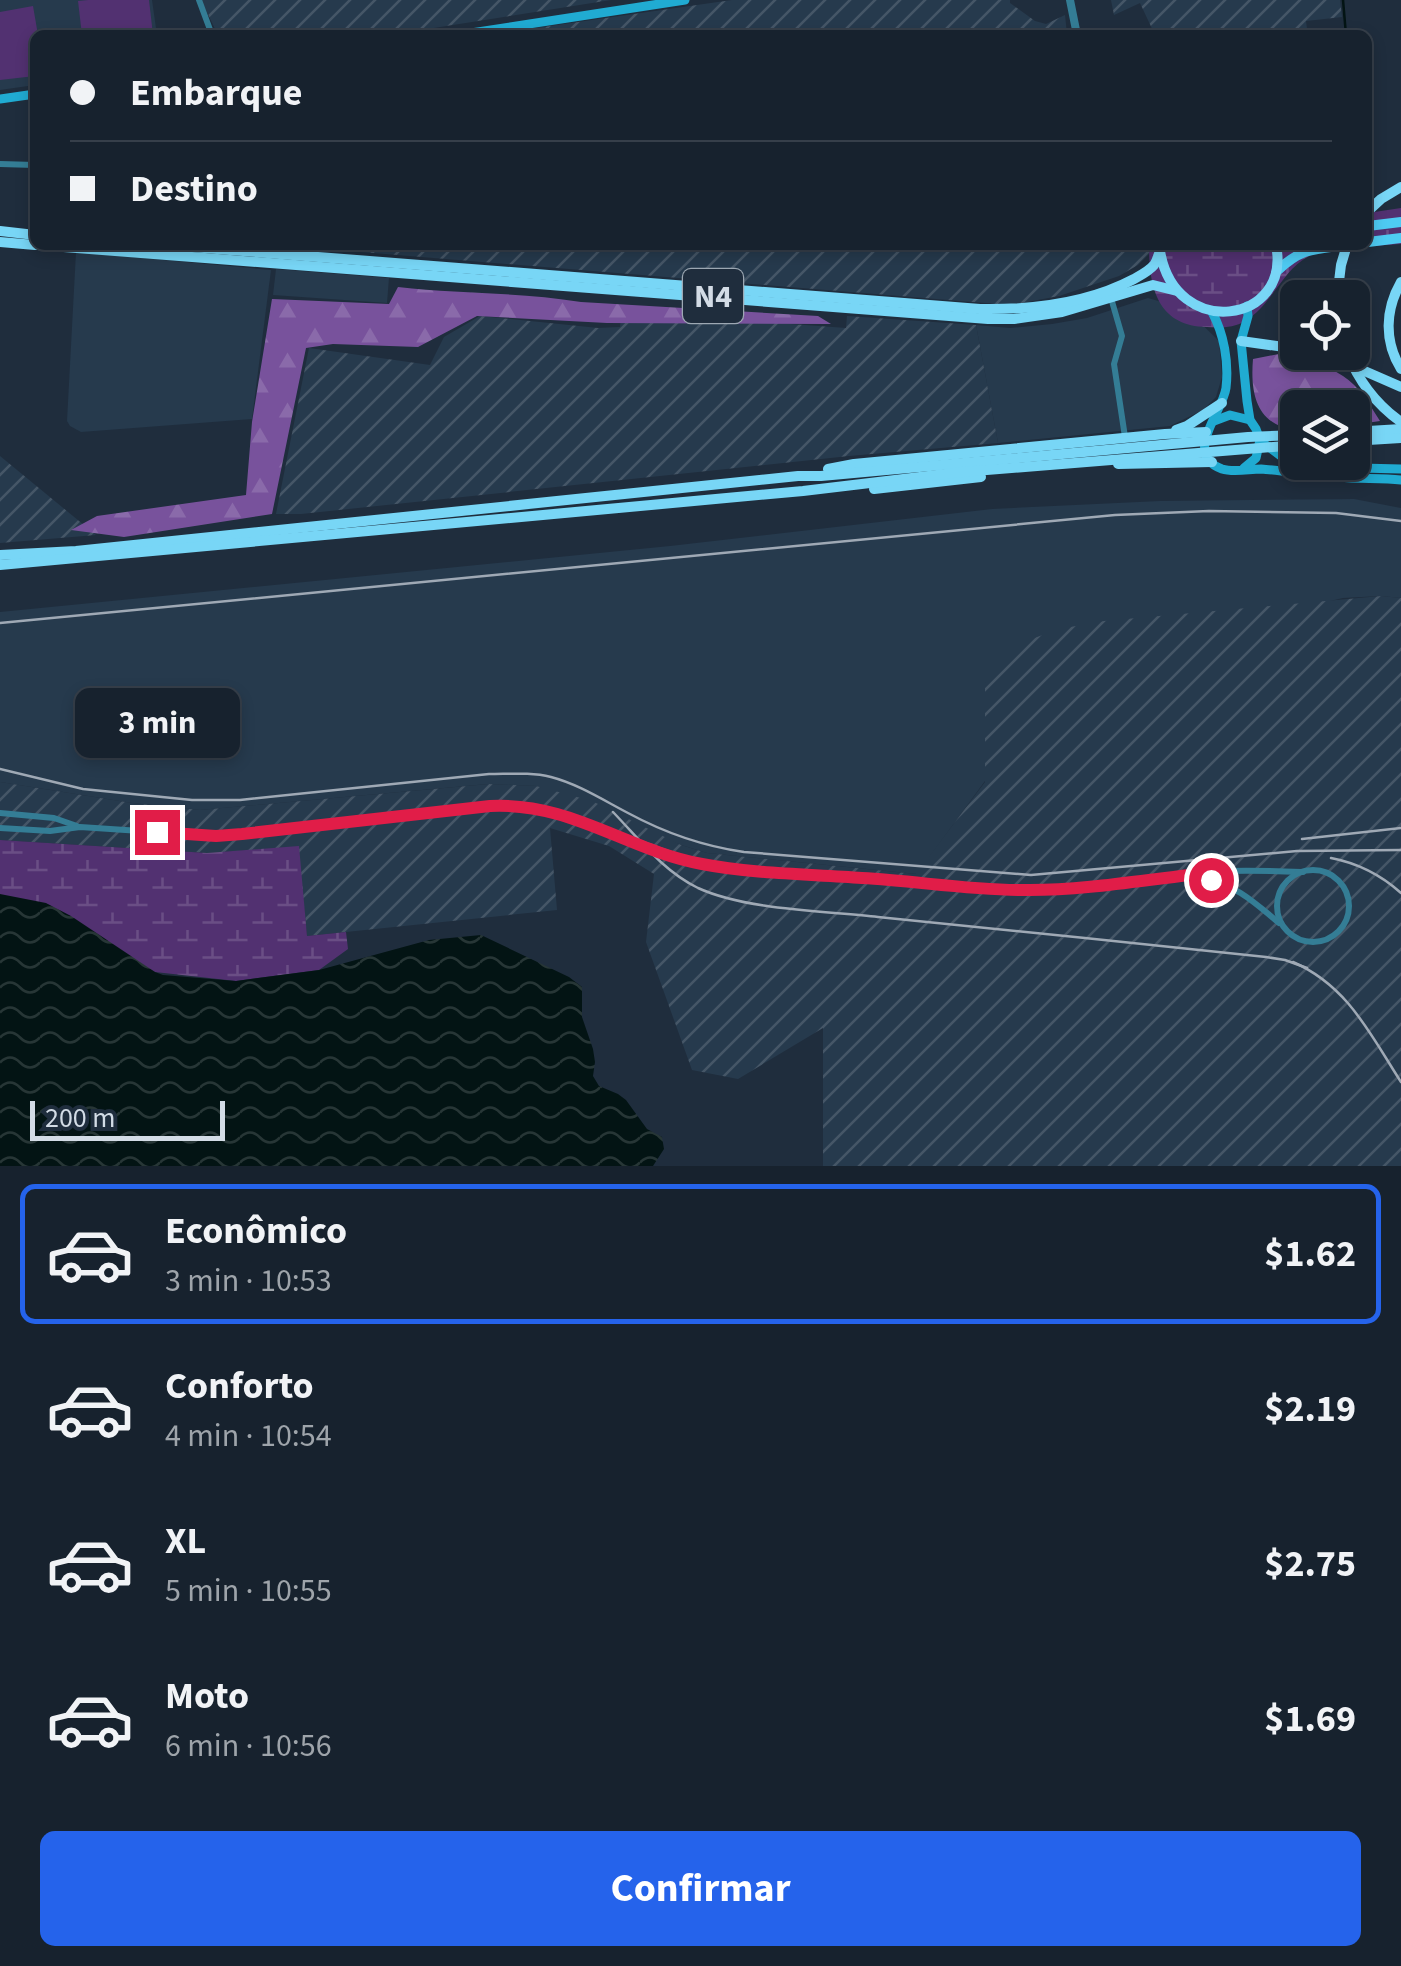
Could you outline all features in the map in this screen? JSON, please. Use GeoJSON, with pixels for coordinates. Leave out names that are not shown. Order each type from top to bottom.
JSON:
{"type":"FeatureCollection","features":[{"type":"Feature","properties":{"kind":"highway"},"geometry":{"type":"LineString","coordinates":[[1372,207],[1401,187]]}},
{"type":"Feature","properties":{"kind":"highway"},"geometry":{"type":"LineString","coordinates":[[0,231],[30,234]]}},
{"type":"Feature","properties":{"kind":"highway","name":"N4"},"geometry":{"type":"LineString","coordinates":[[0,242],[30,244]]}},
{"type":"Feature","properties":{"kind":"highway","name":"N4"},"geometry":{"type":"LineString","coordinates":[[99,250],[226,260],[245,252],[1018,310],[1065,303],[1110,290],[1142,275],[1153,266],[1160,250]]}},
{"type":"Feature","properties":{"kind":"highway"},"geometry":{"type":"LineString","coordinates":[[1161,250],[1163,268],[1177,291],[1193,304],[1223,313],[1260,300],[1268,291],[1278,270],[1276,250]]}},
{"type":"Feature","properties":{"kind":"highway"},"geometry":{"type":"LineString","coordinates":[[1339,280],[1346,250]]}},
{"type":"Feature","properties":{"kind":"highway","name":"N4"},"geometry":{"type":"LineString","coordinates":[[245,252],[988,319],[1062,312],[1154,285],[1177,291]]}},
{"type":"Feature","properties":{"kind":"highway"},"geometry":{"type":"LineString","coordinates":[[1401,282],[1390,306],[1388,333],[1401,369]]}},
{"type":"Feature","properties":{"kind":"highway"},"geometry":{"type":"LineString","coordinates":[[1241,341],[1280,347]]}},
{"type":"Feature","properties":{"kind":"highway"},"geometry":{"type":"LineString","coordinates":[[1356,370],[1379,404],[1401,422]]}},
{"type":"Feature","properties":{"kind":"highway"},"geometry":{"type":"LineString","coordinates":[[1363,370],[1401,387]]}},
{"type":"Feature","properties":{"kind":"highway"},"geometry":{"type":"LineString","coordinates":[[1129,447],[1187,426],[1222,403]]}},
{"type":"Feature","properties":{"kind":"highway"},"geometry":{"type":"LineString","coordinates":[[1165,434],[1209,427]]}},
{"type":"Feature","properties":{"kind":"highway"},"geometry":{"type":"LineString","coordinates":[[1370,436],[1401,429]]}},
{"type":"Feature","properties":{"kind":"highway"},"geometry":{"type":"LineString","coordinates":[[0,556],[798,476],[854,464],[1280,435]]}},
{"type":"Feature","properties":{"kind":"highway"},"geometry":{"type":"LineString","coordinates":[[1370,436],[1401,438]]}},
{"type":"Feature","properties":{"kind":"highway"},"geometry":{"type":"LineString","coordinates":[[0,565],[803,491],[1129,447],[1280,445]]}},
{"type":"Feature","properties":{"kind":"highway"},"geometry":{"type":"LineString","coordinates":[[803,491],[884,488],[1122,464],[1212,462]]}},
{"type":"Feature","properties":{"kind":"main road"},"geometry":{"type":"LineString","coordinates":[[490,30],[685,0]]}},
{"type":"Feature","properties":{"kind":"main road"},"geometry":{"type":"LineString","coordinates":[[0,99],[30,95]]}},
{"type":"Feature","properties":{"kind":"main road"},"geometry":{"type":"LineString","coordinates":[[1372,226],[1401,222]]}},
{"type":"Feature","properties":{"kind":"main road"},"geometry":{"type":"LineString","coordinates":[[1372,242],[1401,238]]}},
{"type":"Feature","properties":{"kind":"main road"},"geometry":{"type":"LineString","coordinates":[[1278,270],[1295,255],[1312,250]]}},
{"type":"Feature","properties":{"kind":"main road"},"geometry":{"type":"LineString","coordinates":[[1241,469],[1256,458],[1260,440],[1250,420],[1241,341],[1247,306]]}},
{"type":"Feature","properties":{"kind":"main road"},"geometry":{"type":"LineString","coordinates":[[1212,312],[1223,337],[1226,373],[1222,403],[1204,444],[1212,462],[1222,469],[1401,480]]}},
{"type":"Feature","properties":{"kind":"main road"},"geometry":{"type":"LineString","coordinates":[[1209,427],[1230,415],[1250,420]]}},
{"type":"Feature","properties":{"kind":"main road"},"geometry":{"type":"LineString","coordinates":[[1260,440],[1280,456]]}},
{"type":"Feature","properties":{"kind":"main road"},"geometry":{"type":"LineString","coordinates":[[1370,466],[1401,468]]}},
{"type":"Feature","properties":{"kind":"street"},"geometry":{"type":"LineString","coordinates":[[199,0],[210,30]]}},
{"type":"Feature","properties":{"kind":"street"},"geometry":{"type":"LineString","coordinates":[[1070,0],[1076,30]]}},
{"type":"Feature","properties":{"kind":"street"},"geometry":{"type":"LineString","coordinates":[[0,164],[30,165]]}},
{"type":"Feature","properties":{"kind":"street"},"geometry":{"type":"LineString","coordinates":[[1110,296],[1122,336],[1114,364],[1129,447]]}},
{"type":"Feature","properties":{"kind":"street"},"geometry":{"type":"LineString","coordinates":[[0,828],[50,832],[80,827],[216,836],[515,805],[562,813],[696,863],[737,869],[1014,890],[1224,872],[1322,872],[1337,879],[1348,895],[1348,914],[1336,934],[1318,942],[1298,939],[1239,890],[1190,875]]}},
{"type":"Feature","properties":{"kind":"street"},"geometry":{"type":"LineString","coordinates":[[0,813],[54,818],[80,827]]}},
{"type":"Feature","properties":{"kind":"street"},"geometry":{"type":"LineString","coordinates":[[1288,931],[1280,919],[1279,898],[1285,884],[1303,872]]}},
{"type":"Feature","properties":{"kind":"shaded area"},"geometry":{"type":"Polygon","coordinates":[[[0,0],[152,0],[156,30],[30,30],[30,86],[0,90],[0,0]]]}},
{"type":"Feature","properties":{"kind":"shaded area"},"geometry":{"type":"Polygon","coordinates":[[[201,0],[611,0],[421,30],[216,30],[201,0]]]}},
{"type":"Feature","properties":{"kind":"shaded area"},"geometry":{"type":"Polygon","coordinates":[[[732,0],[1010,0],[1035,21],[1046,24],[1065,15],[1066,30],[522,30],[732,0]]]}},
{"type":"Feature","properties":{"kind":"shaded area"},"geometry":{"type":"Polygon","coordinates":[[[1111,0],[1340,0],[1342,17],[1306,21],[1307,29],[1304,30],[1153,30],[1140,3],[1114,15],[1111,0]]]}},
{"type":"Feature","properties":{"kind":"shaded area"},"geometry":{"type":"Polygon","coordinates":[[[336,250],[1151,250],[1138,265],[1119,276],[1059,296],[1010,305],[336,250]]]}},
{"type":"Feature","properties":{"kind":"shaded area"},"geometry":{"type":"Polygon","coordinates":[[[76,252],[271,270],[252,419],[81,432],[70,426],[67,421],[76,252]]]}},
{"type":"Feature","properties":{"kind":"shaded area"},"geometry":{"type":"Polygon","coordinates":[[[276,269],[389,278],[387,303],[273,295],[276,269]]]}},
{"type":"Feature","properties":{"kind":"shaded area"},"geometry":{"type":"Polygon","coordinates":[[[1148,298],[1186,309],[1219,341],[1222,377],[1216,397],[1203,410],[1170,426],[998,443],[976,325],[1010,328],[1052,324],[1087,318],[1148,298]]]}},
{"type":"Feature","properties":{"kind":"shaded area"},"geometry":{"type":"Polygon","coordinates":[[[480,316],[598,328],[620,327],[621,317],[846,328],[847,316],[976,325],[998,443],[276,514],[309,348],[430,365],[444,337],[480,316]]]}},
{"type":"Feature","properties":{"kind":"shaded area"},"geometry":{"type":"Polygon","coordinates":[[[0,456],[96,535],[0,543],[0,456]]]}},
{"type":"Feature","properties":{"kind":"shaded area"},"geometry":{"type":"Polygon","coordinates":[[[1354,499],[1401,508],[1401,598],[1343,598],[985,683],[985,781],[917,874],[707,853],[536,786],[488,784],[200,810],[0,782],[0,612],[670,546],[992,509],[1160,501],[1354,499]]]}},
{"type":"Feature","properties":{"kind":"shaded area"},"geometry":{"type":"Polygon","coordinates":[[[1381,596],[1401,598],[1401,1166],[823,1166],[823,1028],[738,1079],[692,1070],[646,942],[654,874],[609,846],[550,828],[557,910],[307,936],[298,847],[207,853],[0,840],[0,782],[200,810],[489,784],[536,786],[592,801],[681,845],[707,853],[916,874],[985,782],[985,683],[996,663],[1018,644],[1059,629],[1104,621],[1381,596]]]}},
{"type":"Feature","properties":{"kind":"green space"},"geometry":{"type":"Polygon","coordinates":[[[149,0],[152,30],[81,30],[78,1],[149,0]]]}},
{"type":"Feature","properties":{"kind":"green space"},"geometry":{"type":"Polygon","coordinates":[[[33,6],[37,30],[30,30],[30,77],[0,80],[0,12],[33,6]]]}},
{"type":"Feature","properties":{"kind":"green space"},"geometry":{"type":"Polygon","coordinates":[[[1401,208],[1401,244],[1372,246],[1372,212],[1401,208]]]}},
{"type":"Feature","properties":{"kind":"green space"},"geometry":{"type":"Polygon","coordinates":[[[1149,250],[1334,250],[1300,262],[1280,280],[1263,306],[1236,325],[1207,327],[1177,320],[1167,312],[1154,289],[1149,250]]]}},
{"type":"Feature","properties":{"kind":"green space"},"geometry":{"type":"Polygon","coordinates":[[[398,287],[818,316],[831,324],[607,323],[477,316],[418,347],[333,344],[306,348],[272,514],[124,537],[71,530],[97,516],[246,495],[252,422],[272,299],[389,304],[398,287]]]}},
{"type":"Feature","properties":{"kind":"green space"},"geometry":{"type":"Polygon","coordinates":[[[1280,354],[1280,370],[1330,370],[1359,390],[1280,390],[1280,425],[1259,406],[1253,385],[1253,359],[1280,354]]]}},
{"type":"Feature","properties":{"kind":"green space"},"geometry":{"type":"Polygon","coordinates":[[[1370,406],[1380,421],[1370,422],[1370,406]]]}},
{"type":"Feature","properties":{"kind":"green space"},"geometry":{"type":"Polygon","coordinates":[[[0,840],[207,853],[299,846],[307,936],[346,932],[348,949],[319,970],[236,981],[155,972],[0,897],[0,840]]]}},
{"type":"Feature","properties":{"kind":"water"},"geometry":{"type":"Polygon","coordinates":[[[0,894],[46,903],[163,975],[236,981],[319,970],[429,940],[481,935],[582,987],[582,1017],[595,1062],[593,1076],[599,1086],[626,1100],[647,1129],[662,1137],[664,1149],[653,1166],[0,1166],[0,894]]]}},
{"type":"Feature","properties":{"kind":"waterway"},"geometry":{"type":"LineString","coordinates":[[1343,0],[1346,30]]}},
{"type":"Feature","properties":{"kind":"railway"},"geometry":{"type":"LineString","coordinates":[[0,623],[1115,515],[1209,511],[1336,513],[1401,521]]}},
{"type":"Feature","properties":{"kind":"railway"},"geometry":{"type":"LineString","coordinates":[[0,769],[83,789],[192,800],[240,800],[489,774],[536,774],[571,784],[670,833],[728,849],[1031,875],[1297,851],[1401,850]]}},
{"type":"Feature","properties":{"kind":"railway"},"geometry":{"type":"LineString","coordinates":[[613,812],[674,873],[698,888],[739,901],[1266,957],[1307,968]]}},
{"type":"Feature","properties":{"kind":"railway"},"geometry":{"type":"LineString","coordinates":[[1302,839],[1401,828]]}},
{"type":"Feature","properties":{"kind":"railway"},"geometry":{"type":"LineString","coordinates":[[1331,858],[1368,871],[1401,893]]}},
{"type":"Feature","properties":{"kind":"railway"},"geometry":{"type":"LineString","coordinates":[[1293,962],[1329,984],[1343,998],[1401,1082]]}},
{"type":"Feature","properties":{"kind":"route"},"geometry":{"type":"LineString","coordinates":[[157,832],[216,836],[515,805],[562,813],[696,863],[737,869],[995,890],[1190,875],[1211,880]]}}]}
